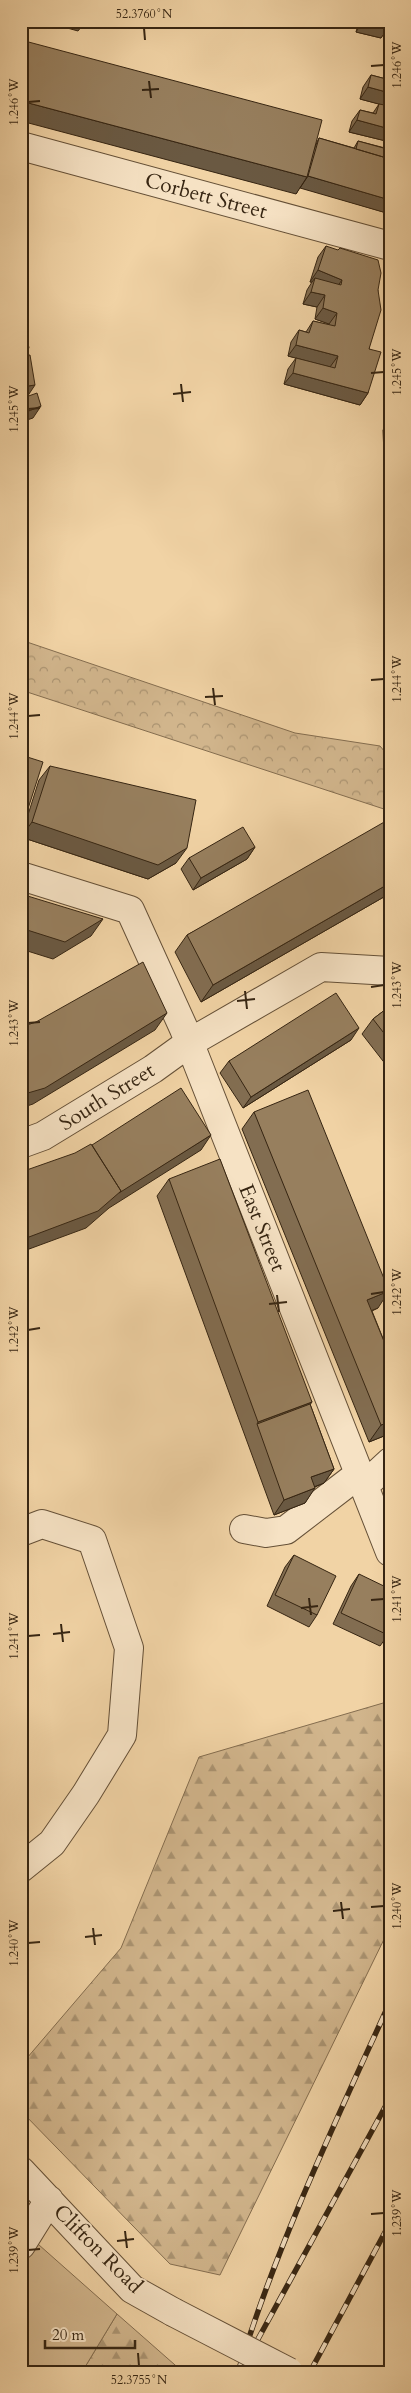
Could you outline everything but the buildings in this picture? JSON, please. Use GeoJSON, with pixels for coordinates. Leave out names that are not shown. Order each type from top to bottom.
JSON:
{"type":"FeatureCollection","features":[{"type":"Feature","properties":{"kind":"street","name":"Corbett Street"},"geometry":{"type":"LineString","coordinates":[[21,146],[390,246]]}},
{"type":"Feature","properties":{"kind":"street","name":"East Street"},"geometry":{"type":"LineString","coordinates":[[21,876],[130,910],[189,1043],[390,1552]]}},
{"type":"Feature","properties":{"kind":"street","name":"South Street"},"geometry":{"type":"LineString","coordinates":[[21,1144],[43,1136],[153,1068],[189,1043],[321,967],[390,970]]}},
{"type":"Feature","properties":{"kind":"street"},"geometry":{"type":"LineString","coordinates":[[244,1529],[266,1533],[286,1530],[390,1462]]}},
{"type":"Feature","properties":{"kind":"street"},"geometry":{"type":"LineString","coordinates":[[21,1532],[42,1524],[92,1540],[129,1648],[122,1736],[86,1794],[52,1843],[21,1868]]}},
{"type":"Feature","properties":{"kind":"street","name":"Clifton Road"},"geometry":{"type":"LineString","coordinates":[[21,2171],[132,2289],[289,2372]]}},
{"type":"Feature","properties":{"kind":"street"},"geometry":{"type":"LineString","coordinates":[[21,2245],[49,2200]]}},
{"type":"Feature","properties":{"kind":"green space"},"geometry":{"type":"Polygon","coordinates":[[[21,640],[295,733],[380,746],[390,758],[390,811],[21,690],[21,640]]]}},
{"type":"Feature","properties":{"kind":"green space"},"geometry":{"type":"Polygon","coordinates":[[[390,1701],[390,1927],[220,2275],[170,2264],[21,2111],[21,2065],[121,1948],[199,1757],[390,1701]]]}},
{"type":"Feature","properties":{"kind":"green space"},"geometry":{"type":"Polygon","coordinates":[[[21,2229],[117,2314],[82,2372],[21,2372],[21,2229]]]}},
{"type":"Feature","properties":{"kind":"green space"},"geometry":{"type":"Polygon","coordinates":[[[117,2314],[183,2372],[82,2372],[117,2314]]]}},
{"type":"Feature","properties":{"kind":"railway"},"geometry":{"type":"LineString","coordinates":[[238,2372],[270,2277],[308,2184],[390,2002]]}},
{"type":"Feature","properties":{"kind":"railway"},"geometry":{"type":"LineString","coordinates":[[246,2361],[390,2098]]}},
{"type":"Feature","properties":{"kind":"railway"},"geometry":{"type":"LineString","coordinates":[[310,2372],[390,2223]]}}]}
